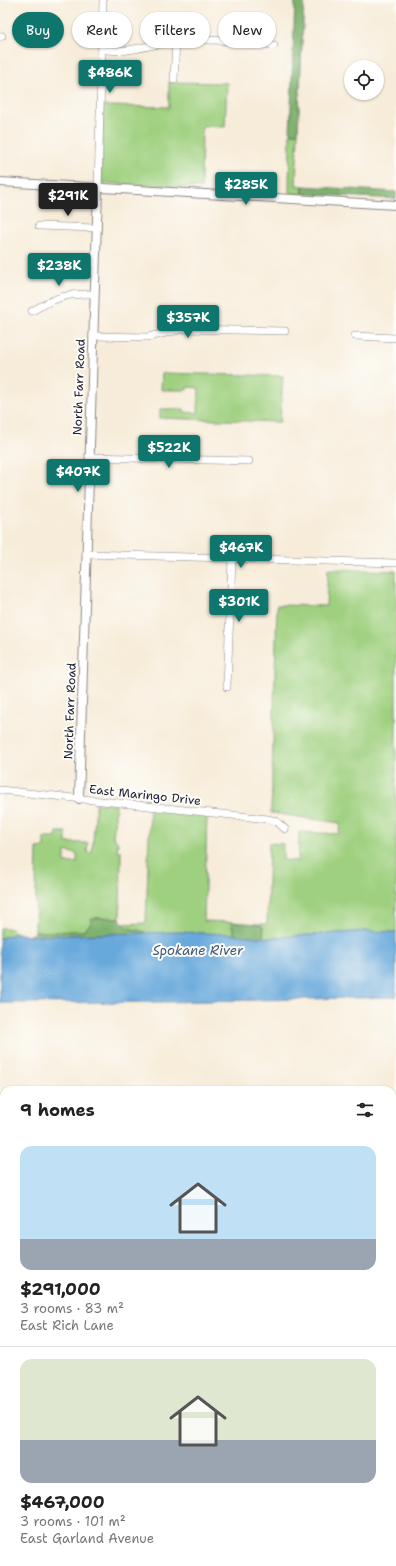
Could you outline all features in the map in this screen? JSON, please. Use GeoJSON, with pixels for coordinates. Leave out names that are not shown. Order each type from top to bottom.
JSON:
{"type":"FeatureCollection","features":[{"type":"Feature","properties":{"kind":"street","name":"North Farr Road"},"geometry":{"type":"LineString","coordinates":[[79,799],[103,0]]}},
{"type":"Feature","properties":{"kind":"street"},"geometry":{"type":"LineString","coordinates":[[102,49],[122,52],[142,48]]}},
{"type":"Feature","properties":{"kind":"street"},"geometry":{"type":"LineString","coordinates":[[174,80],[176,48]]}},
{"type":"Feature","properties":{"kind":"street"},"geometry":{"type":"LineString","coordinates":[[0,182],[396,205]]}},
{"type":"Feature","properties":{"kind":"street"},"geometry":{"type":"LineString","coordinates":[[39,226],[96,228]]}},
{"type":"Feature","properties":{"kind":"street"},"geometry":{"type":"LineString","coordinates":[[32,311],[62,296],[75,293],[94,294]]}},
{"type":"Feature","properties":{"kind":"street"},"geometry":{"type":"LineString","coordinates":[[93,336],[148,337],[183,329],[285,331]]}},
{"type":"Feature","properties":{"kind":"street"},"geometry":{"type":"LineString","coordinates":[[355,336],[396,338]]}},
{"type":"Feature","properties":{"kind":"street"},"geometry":{"type":"LineString","coordinates":[[89,457],[249,461]]}},
{"type":"Feature","properties":{"kind":"street"},"geometry":{"type":"LineString","coordinates":[[86,554],[396,564]]}},
{"type":"Feature","properties":{"kind":"street"},"geometry":{"type":"LineString","coordinates":[[228,687],[232,559]]}},
{"type":"Feature","properties":{"kind":"street","name":"East Maringo Drive"},"geometry":{"type":"LineString","coordinates":[[0,790],[268,819],[276,821],[285,829]]}},
{"type":"Feature","properties":{"kind":"green space"},"geometry":{"type":"Polygon","coordinates":[[[295,0],[304,0],[298,133],[290,133],[295,0]]]}},
{"type":"Feature","properties":{"kind":"green space"},"geometry":{"type":"Polygon","coordinates":[[[169,82],[227,83],[225,127],[202,126],[201,188],[101,183],[103,106],[169,107],[169,82]]]}},
{"type":"Feature","properties":{"kind":"green space"},"geometry":{"type":"Polygon","coordinates":[[[290,133],[298,133],[296,185],[303,186],[303,194],[289,193],[290,133]]]}},
{"type":"Feature","properties":{"kind":"green space"},"geometry":{"type":"Polygon","coordinates":[[[303,186],[396,192],[396,199],[303,194],[303,186]]]}},
{"type":"Feature","properties":{"kind":"green space"},"geometry":{"type":"Polygon","coordinates":[[[162,373],[283,376],[280,422],[160,418],[160,409],[184,409],[184,412],[198,413],[199,388],[187,387],[187,390],[161,390],[162,373]]]}},
{"type":"Feature","properties":{"kind":"green space"},"geometry":{"type":"Polygon","coordinates":[[[328,569],[396,571],[396,932],[367,931],[264,938],[263,927],[259,924],[267,924],[269,843],[283,844],[283,860],[298,861],[299,832],[339,834],[340,823],[271,813],[277,605],[326,606],[328,569]]]}},
{"type":"Feature","properties":{"kind":"green space"},"geometry":{"type":"Polygon","coordinates":[[[96,803],[116,805],[113,837],[118,843],[117,851],[121,851],[120,918],[91,918],[91,923],[84,931],[35,932],[37,848],[44,847],[44,838],[56,838],[57,832],[66,832],[66,843],[88,843],[87,852],[92,853],[96,803]],[[65,851],[65,863],[77,863],[77,854],[65,851]]]}},
{"type":"Feature","properties":{"kind":"green space"},"geometry":{"type":"Polygon","coordinates":[[[150,808],[207,815],[204,921],[231,922],[235,935],[179,932],[146,933],[140,930],[127,928],[122,924],[146,923],[150,808]]]}},
{"type":"Feature","properties":{"kind":"green space"},"geometry":{"type":"Polygon","coordinates":[[[91,918],[120,918],[122,923],[128,928],[146,933],[28,936],[35,932],[84,931],[91,923],[91,918]]]}},
{"type":"Feature","properties":{"kind":"green space"},"geometry":{"type":"Polygon","coordinates":[[[231,922],[259,924],[263,927],[264,938],[235,935],[231,922]]]}},
{"type":"Feature","properties":{"kind":"green space"},"geometry":{"type":"Polygon","coordinates":[[[0,928],[8,928],[18,933],[0,938],[0,928]]]}},
{"type":"Feature","properties":{"kind":"water","name":"Spokane River"},"geometry":{"type":"Polygon","coordinates":[[[367,931],[396,932],[396,997],[166,1002],[0,1003],[0,938],[18,933],[28,936],[179,932],[232,934],[267,938],[367,931]]]}}]}
